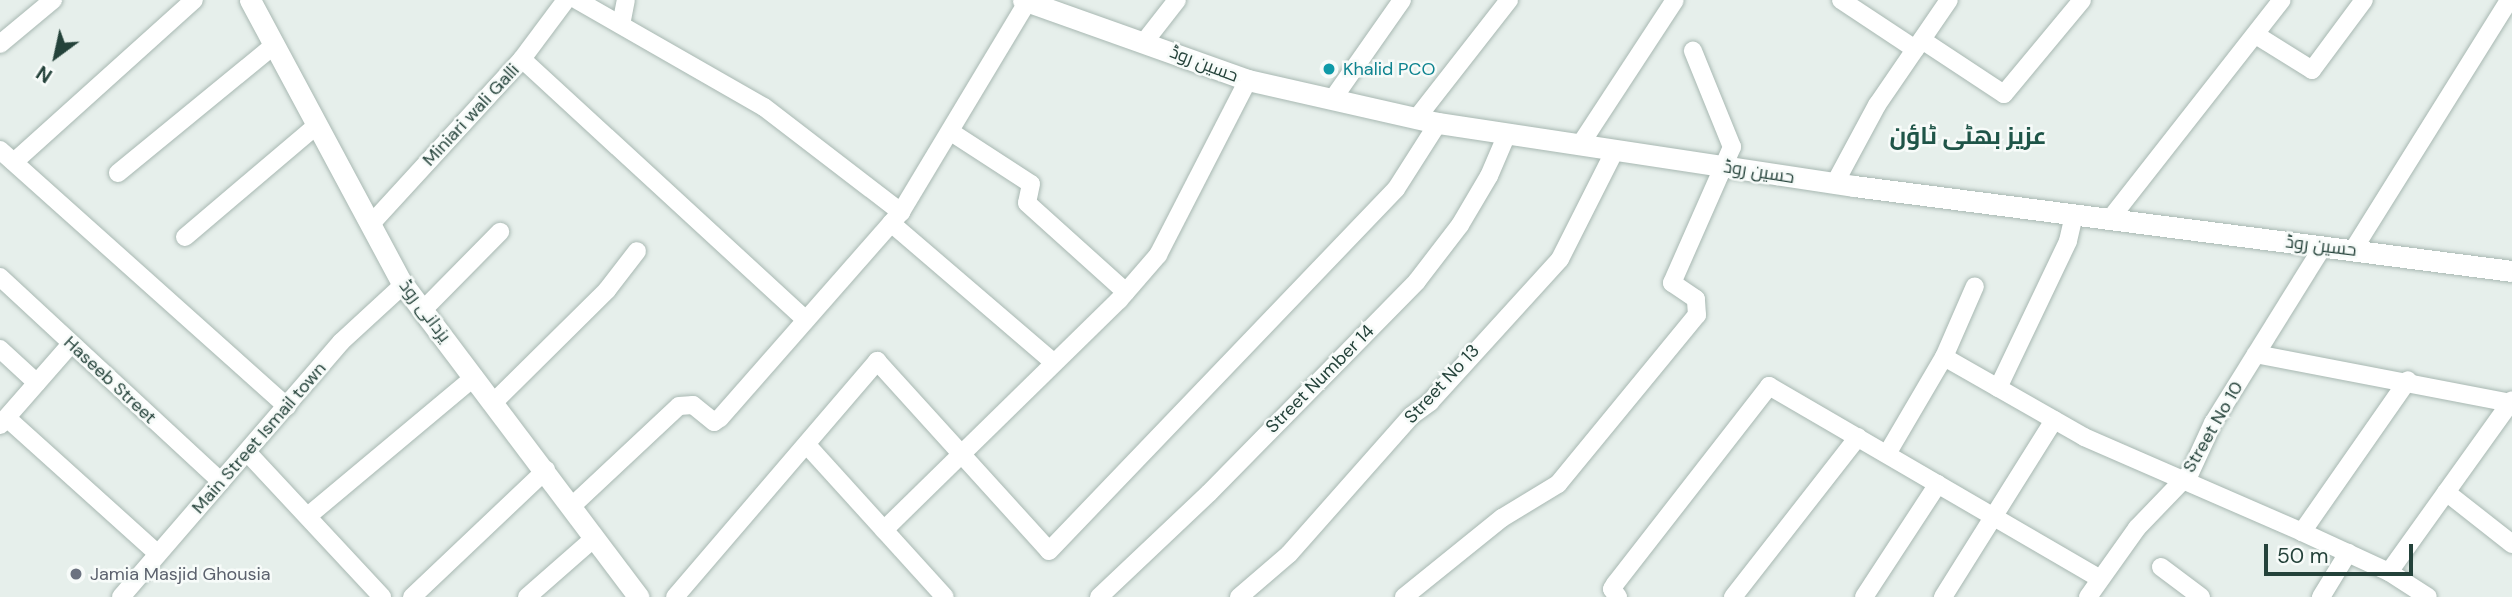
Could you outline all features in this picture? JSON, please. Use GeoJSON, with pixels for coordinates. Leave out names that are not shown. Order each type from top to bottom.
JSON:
{"type":"FeatureCollection","features":[{"type":"Feature","properties":{"kind":"street"},"geometry":{"type":"LineString","coordinates":[[0,44],[53,0]]}},
{"type":"Feature","properties":{"kind":"street"},"geometry":{"type":"LineString","coordinates":[[194,0],[7,156],[287,407]]}},
{"type":"Feature","properties":{"kind":"street","name":"یزدانی روڈ"},"geometry":{"type":"LineString","coordinates":[[250,0],[403,285],[495,401],[547,470],[592,540],[639,597]]}},
{"type":"Feature","properties":{"kind":"street","name":"Miniari wali Galli"},"geometry":{"type":"LineString","coordinates":[[370,225],[522,59],[566,0]]}},
{"type":"Feature","properties":{"kind":"street"},"geometry":{"type":"LineString","coordinates":[[577,0],[764,107],[896,218],[1052,361]]}},
{"type":"Feature","properties":{"kind":"street"},"geometry":{"type":"LineString","coordinates":[[621,25],[626,0]]}},
{"type":"Feature","properties":{"kind":"street"},"geometry":{"type":"LineString","coordinates":[[1145,41],[1177,0]]}},
{"type":"Feature","properties":{"kind":"street"},"geometry":{"type":"LineString","coordinates":[[1332,100],[1402,0]]}},
{"type":"Feature","properties":{"kind":"street"},"geometry":{"type":"LineString","coordinates":[[1416,118],[1509,0]]}},
{"type":"Feature","properties":{"kind":"street"},"geometry":{"type":"LineString","coordinates":[[1580,145],[1675,0]]}},
{"type":"Feature","properties":{"kind":"street"},"geometry":{"type":"LineString","coordinates":[[1841,0],[2004,94],[2082,0]]}},
{"type":"Feature","properties":{"kind":"street"},"geometry":{"type":"LineString","coordinates":[[1835,183],[1877,104],[1949,0]]}},
{"type":"Feature","properties":{"kind":"street"},"geometry":{"type":"LineString","coordinates":[[2110,219],[2282,0]]}},
{"type":"Feature","properties":{"kind":"street"},"geometry":{"type":"LineString","coordinates":[[2256,35],[2312,70],[2364,0]]}},
{"type":"Feature","properties":{"kind":"street"},"geometry":{"type":"LineString","coordinates":[[2353,250],[2509,0]]}},
{"type":"Feature","properties":{"kind":"street"},"geometry":{"type":"LineString","coordinates":[[572,506],[679,406],[693,405],[714,422],[720,418],[804,319],[896,218],[951,132],[1025,1]]}},
{"type":"Feature","properties":{"kind":"street","name":"حسین روڈ"},"geometry":{"type":"LineString","coordinates":[[1025,1],[1145,41],[1248,80],[1438,123],[1835,183],[2512,271]]}},
{"type":"Feature","properties":{"kind":"street"},"geometry":{"type":"LineString","coordinates":[[118,173],[273,46]]}},
{"type":"Feature","properties":{"kind":"street"},"geometry":{"type":"LineString","coordinates":[[1404,597],[1502,518],[1558,484],[1697,315],[1696,299],[1672,283],[1725,167],[1732,141],[1693,51]]}},
{"type":"Feature","properties":{"kind":"street"},"geometry":{"type":"LineString","coordinates":[[522,59],[804,319]]}},
{"type":"Feature","properties":{"kind":"street"},"geometry":{"type":"LineString","coordinates":[[884,530],[1052,361],[1126,292],[1158,256],[1248,80]]}},
{"type":"Feature","properties":{"kind":"street"},"geometry":{"type":"LineString","coordinates":[[675,597],[877,361],[1037,542],[1049,551],[1060,544],[1396,189],[1438,123]]}},
{"type":"Feature","properties":{"kind":"street"},"geometry":{"type":"LineString","coordinates":[[185,237],[316,126]]}},
{"type":"Feature","properties":{"kind":"street"},"geometry":{"type":"LineString","coordinates":[[951,132],[1031,184],[1027,203],[1126,292]]}},
{"type":"Feature","properties":{"kind":"street","name":"Street Number 14"},"geometry":{"type":"LineString","coordinates":[[1099,597],[1209,494],[1418,281],[1466,215],[1507,134]]}},
{"type":"Feature","properties":{"kind":"street","name":"Street No 13"},"geometry":{"type":"LineString","coordinates":[[1239,597],[1289,554],[1411,416],[1430,402],[1560,259],[1615,150]]}},
{"type":"Feature","properties":{"kind":"street"},"geometry":{"type":"LineString","coordinates":[[1998,388],[2068,241],[2074,214]]}},
{"type":"Feature","properties":{"kind":"street"},"geometry":{"type":"LineString","coordinates":[[423,310],[500,232]]}},
{"type":"Feature","properties":{"kind":"street","name":"Street No 10"},"geometry":{"type":"LineString","coordinates":[[2088,597],[2137,528],[2184,479],[2256,354],[2323,246]]}},
{"type":"Feature","properties":{"kind":"street"},"geometry":{"type":"LineString","coordinates":[[495,401],[607,290],[637,251]]}},
{"type":"Feature","properties":{"kind":"street","name":"Haseeb Street"},"geometry":{"type":"LineString","coordinates":[[0,277],[221,482]]}},
{"type":"Feature","properties":{"kind":"street","name":"Main Street Ismail town"},"geometry":{"type":"LineString","coordinates":[[121,597],[341,342],[403,285]]}},
{"type":"Feature","properties":{"kind":"street"},"geometry":{"type":"LineString","coordinates":[[1887,454],[1944,357],[1975,286]]}},
{"type":"Feature","properties":{"kind":"street"},"geometry":{"type":"LineString","coordinates":[[71,344],[3,421],[158,554]]}},
{"type":"Feature","properties":{"kind":"street"},"geometry":{"type":"LineString","coordinates":[[0,349],[37,383]]}},
{"type":"Feature","properties":{"kind":"street"},"geometry":{"type":"LineString","coordinates":[[2256,354],[2408,380],[2511,402],[2389,572]]}},
{"type":"Feature","properties":{"kind":"street"},"geometry":{"type":"LineString","coordinates":[[1944,357],[2054,420],[2173,479],[2184,479],[2389,572],[2428,597]]}},
{"type":"Feature","properties":{"kind":"street"},"geometry":{"type":"LineString","coordinates":[[307,516],[474,377]]}},
{"type":"Feature","properties":{"kind":"street"},"geometry":{"type":"LineString","coordinates":[[2302,532],[2408,380]]}},
{"type":"Feature","properties":{"kind":"street"},"geometry":{"type":"LineString","coordinates":[[1618,597],[1612,589],[1615,584],[1769,386],[2100,579]]}},
{"type":"Feature","properties":{"kind":"street"},"geometry":{"type":"LineString","coordinates":[[1943,597],[2054,420]]}},
{"type":"Feature","properties":{"kind":"street"},"geometry":{"type":"LineString","coordinates":[[1733,597],[1858,437]]}},
{"type":"Feature","properties":{"kind":"street"},"geometry":{"type":"LineString","coordinates":[[807,445],[944,597]]}},
{"type":"Feature","properties":{"kind":"street"},"geometry":{"type":"LineString","coordinates":[[247,452],[382,597]]}},
{"type":"Feature","properties":{"kind":"street"},"geometry":{"type":"LineString","coordinates":[[412,597],[547,470]]}},
{"type":"Feature","properties":{"kind":"street"},"geometry":{"type":"LineString","coordinates":[[1864,597],[1938,484]]}},
{"type":"Feature","properties":{"kind":"street"},"geometry":{"type":"LineString","coordinates":[[2446,492],[2512,544]]}},
{"type":"Feature","properties":{"kind":"street"},"geometry":{"type":"LineString","coordinates":[[527,597],[592,540]]}},
{"type":"Feature","properties":{"kind":"street"},"geometry":{"type":"LineString","coordinates":[[2321,597],[2348,553]]}},
{"type":"Feature","properties":{"kind":"street"},"geometry":{"type":"LineString","coordinates":[[2161,567],[2201,597]]}},
{"type":"Feature","properties":{"kind":"place","name":"Khalid PCO"},"geometry":{"type":"Point","coordinates":[1329,69]}},
{"type":"Feature","properties":{"kind":"place","name":"Jamia Masjid Ghousia"},"geometry":{"type":"Point","coordinates":[76,574]}},
{"type":"Feature","properties":{"kind":"district","name":"عزیز بھٹی ٹاؤن"},"geometry":{"type":"Point","coordinates":[1968,136]}}]}
